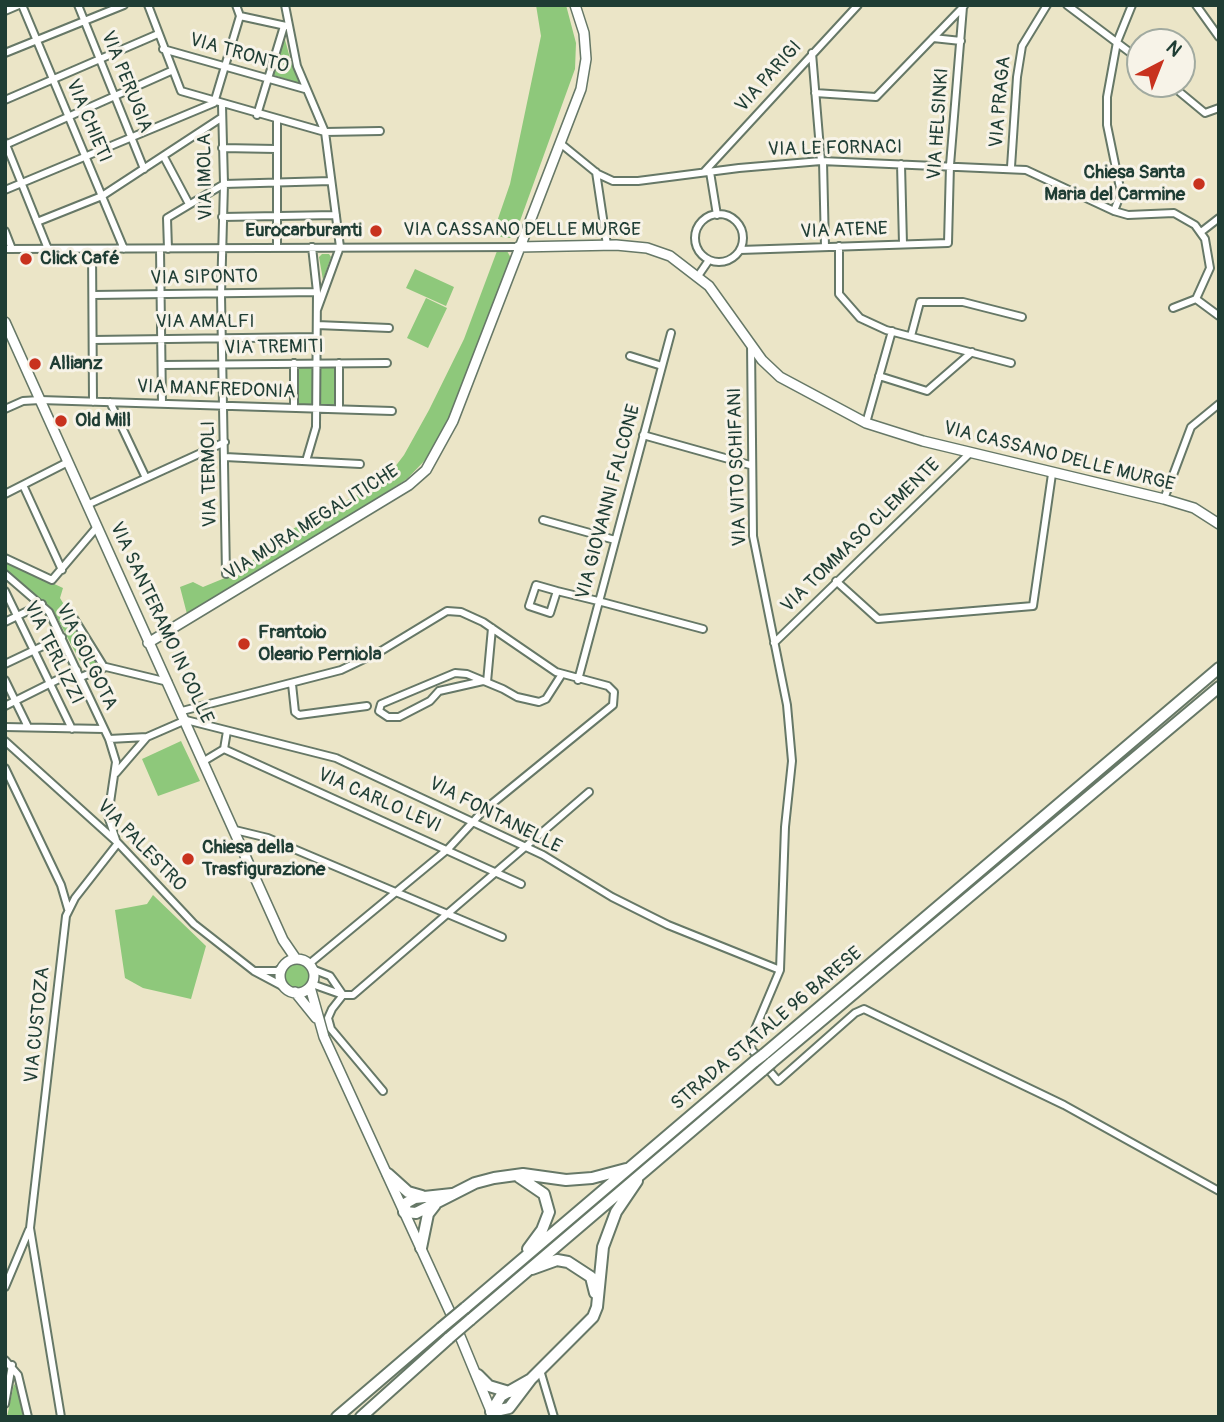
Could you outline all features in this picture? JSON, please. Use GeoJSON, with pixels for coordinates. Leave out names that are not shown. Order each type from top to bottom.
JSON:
{"type":"FeatureCollection","features":[{"type":"Feature","properties":{"kind":"highway","name":"STRADA STATALE 96 BARESE"},"geometry":{"type":"LineString","coordinates":[[337,1417],[465,1308],[518,1270],[650,1163],[1219,667]]}},
{"type":"Feature","properties":{"kind":"highway","name":"STRADA STATALE 96 BARESE"},"geometry":{"type":"LineString","coordinates":[[361,1417],[470,1320],[518,1270],[632,1167],[1219,687]]}},
{"type":"Feature","properties":{"kind":"highway"},"geometry":{"type":"LineString","coordinates":[[492,1415],[495,1402],[512,1396],[585,1328],[597,1307],[603,1247],[615,1212],[650,1163]]}},
{"type":"Feature","properties":{"kind":"highway"},"geometry":{"type":"LineString","coordinates":[[453,1194],[410,1200],[404,1212],[416,1213],[475,1183],[513,1174],[566,1180],[592,1178],[632,1167]]}},
{"type":"Feature","properties":{"kind":"highway"},"geometry":{"type":"LineString","coordinates":[[388,1174],[408,1192],[424,1197]]}},
{"type":"Feature","properties":{"kind":"highway"},"geometry":{"type":"LineString","coordinates":[[513,1174],[531,1182],[544,1194],[549,1212],[542,1230],[518,1270]]}},
{"type":"Feature","properties":{"kind":"highway"},"geometry":{"type":"LineString","coordinates":[[421,1248],[428,1214],[436,1202]]}},
{"type":"Feature","properties":{"kind":"highway"},"geometry":{"type":"LineString","coordinates":[[518,1270],[545,1263],[569,1262],[591,1277],[597,1307]]}},
{"type":"Feature","properties":{"kind":"highway"},"geometry":{"type":"LineString","coordinates":[[478,1375],[489,1386],[512,1396]]}},
{"type":"Feature","properties":{"kind":"highway"},"geometry":{"type":"LineString","coordinates":[[512,1396],[512,1417]]}},
{"type":"Feature","properties":{"kind":"street"},"geometry":{"type":"LineString","coordinates":[[9,8],[21,5]]}},
{"type":"Feature","properties":{"kind":"street","name":"VIA CHIETI"},"geometry":{"type":"LineString","coordinates":[[21,5],[124,249]]}},
{"type":"Feature","properties":{"kind":"street","name":"VIA PERUGIA"},"geometry":{"type":"LineString","coordinates":[[79,5],[144,169]]}},
{"type":"Feature","properties":{"kind":"street"},"geometry":{"type":"LineString","coordinates":[[5,52],[124,5]]}},
{"type":"Feature","properties":{"kind":"street"},"geometry":{"type":"LineString","coordinates":[[148,5],[181,92],[325,132],[380,131]]}},
{"type":"Feature","properties":{"kind":"street"},"geometry":{"type":"LineString","coordinates":[[236,5],[240,16],[287,27]]}},
{"type":"Feature","properties":{"kind":"street"},"geometry":{"type":"LineString","coordinates":[[285,5],[291,44],[306,89],[325,132],[340,247],[317,310]]}},
{"type":"Feature","properties":{"kind":"street","name":"VIA MURA MEGALITICHE"},"geometry":{"type":"LineString","coordinates":[[148,643],[409,485],[426,470],[453,421],[581,89],[586,59],[584,33],[575,5]]}},
{"type":"Feature","properties":{"kind":"street","name":"VIA PARIGI"},"geometry":{"type":"LineString","coordinates":[[707,172],[858,5]]}},
{"type":"Feature","properties":{"kind":"street","name":"VIA PRAGA"},"geometry":{"type":"LineString","coordinates":[[1011,167],[1017,77],[1022,46],[1047,5]]}},
{"type":"Feature","properties":{"kind":"street"},"geometry":{"type":"LineString","coordinates":[[1067,5],[1126,49]]}},
{"type":"Feature","properties":{"kind":"street"},"geometry":{"type":"LineString","coordinates":[[1132,5],[1117,42],[1107,97],[1107,125],[1121,193],[1114,211],[1128,215],[1174,213],[1201,232],[1208,248],[1210,268],[1196,299],[1173,307]]}},
{"type":"Feature","properties":{"kind":"street"},"geometry":{"type":"LineString","coordinates":[[1196,5],[1219,37]]}},
{"type":"Feature","properties":{"kind":"street"},"geometry":{"type":"LineString","coordinates":[[815,93],[876,97],[964,6]]}},
{"type":"Feature","properties":{"kind":"street","name":"VIA HELSINKI"},"geometry":{"type":"LineString","coordinates":[[948,243],[950,165],[964,6]]}},
{"type":"Feature","properties":{"kind":"street","name":"VIA IMOLA"},"geometry":{"type":"LineString","coordinates":[[222,248],[224,184],[218,104],[225,65],[240,16]]}},
{"type":"Feature","properties":{"kind":"street"},"geometry":{"type":"LineString","coordinates":[[257,115],[287,27]]}},
{"type":"Feature","properties":{"kind":"street"},"geometry":{"type":"LineString","coordinates":[[5,100],[158,34]]}},
{"type":"Feature","properties":{"kind":"street"},"geometry":{"type":"LineString","coordinates":[[933,38],[961,41]]}},
{"type":"Feature","properties":{"kind":"street","name":"VIA TRONTO"},"geometry":{"type":"LineString","coordinates":[[163,49],[306,89]]}},
{"type":"Feature","properties":{"kind":"street"},"geometry":{"type":"LineString","coordinates":[[812,53],[822,161],[825,247]]}},
{"type":"Feature","properties":{"kind":"street"},"geometry":{"type":"LineString","coordinates":[[48,249],[5,144],[171,71]]}},
{"type":"Feature","properties":{"kind":"street"},"geometry":{"type":"LineString","coordinates":[[1187,98],[1205,113],[1219,108]]}},
{"type":"Feature","properties":{"kind":"street"},"geometry":{"type":"LineString","coordinates":[[5,190],[218,104]]}},
{"type":"Feature","properties":{"kind":"street"},"geometry":{"type":"LineString","coordinates":[[37,222],[102,196],[221,118]]}},
{"type":"Feature","properties":{"kind":"street"},"geometry":{"type":"LineString","coordinates":[[277,119],[277,247]]}},
{"type":"Feature","properties":{"kind":"street","name":"VIA LE FORNACI"},"geometry":{"type":"LineString","coordinates":[[560,143],[609,180],[626,181],[822,161],[1011,167],[1042,176],[1114,211]]}},
{"type":"Feature","properties":{"kind":"street"},"geometry":{"type":"LineString","coordinates":[[222,148],[276,149]]}},
{"type":"Feature","properties":{"kind":"street"},"geometry":{"type":"LineString","coordinates":[[164,157],[189,204]]}},
{"type":"Feature","properties":{"kind":"street"},"geometry":{"type":"LineString","coordinates":[[901,164],[903,244]]}},
{"type":"Feature","properties":{"kind":"street"},"geometry":{"type":"LineString","coordinates":[[596,172],[607,245]]}},
{"type":"Feature","properties":{"kind":"street"},"geometry":{"type":"LineString","coordinates":[[707,172],[717,215]]}},
{"type":"Feature","properties":{"kind":"street"},"geometry":{"type":"LineString","coordinates":[[168,249],[167,218],[224,184],[331,181]]}},
{"type":"Feature","properties":{"kind":"street"},"geometry":{"type":"LineString","coordinates":[[222,217],[336,215]]}},
{"type":"Feature","properties":{"kind":"street"},"geometry":{"type":"LineString","coordinates":[[717,215],[725,215],[737,223],[743,238],[740,250],[724,262],[709,260],[698,249],[696,234],[703,221],[717,215]]}},
{"type":"Feature","properties":{"kind":"street"},"geometry":{"type":"LineString","coordinates":[[1201,232],[1219,218]]}},
{"type":"Feature","properties":{"kind":"street"},"geometry":{"type":"LineString","coordinates":[[5,231],[9,249]]}},
{"type":"Feature","properties":{"kind":"street","name":"VIA ATENE"},"geometry":{"type":"LineString","coordinates":[[740,250],[948,243]]}},
{"type":"Feature","properties":{"kind":"street","name":"VIA CASSANO DELLE MURGE"},"geometry":{"type":"LineString","coordinates":[[9,249],[607,245],[647,248],[670,256],[698,276],[780,377],[866,423],[1052,474],[1164,499],[1214,516],[1219,524]]}},
{"type":"Feature","properties":{"kind":"street"},"geometry":{"type":"LineString","coordinates":[[839,246],[838,286],[843,300],[860,318],[892,331],[1011,363]]}},
{"type":"Feature","properties":{"kind":"street"},"geometry":{"type":"LineString","coordinates":[[306,461],[316,427],[317,292],[312,247]]}},
{"type":"Feature","properties":{"kind":"street","name":"VIA TERMOLI"},"geometry":{"type":"LineString","coordinates":[[222,248],[226,574]]}},
{"type":"Feature","properties":{"kind":"street"},"geometry":{"type":"LineString","coordinates":[[92,249],[93,402]]}},
{"type":"Feature","properties":{"kind":"street"},"geometry":{"type":"LineString","coordinates":[[160,249],[162,404]]}},
{"type":"Feature","properties":{"kind":"street"},"geometry":{"type":"LineString","coordinates":[[698,276],[709,260]]}},
{"type":"Feature","properties":{"kind":"street","name":"VIA SIPONTO"},"geometry":{"type":"LineString","coordinates":[[93,295],[317,292]]}},
{"type":"Feature","properties":{"kind":"street"},"geometry":{"type":"LineString","coordinates":[[1196,299],[1219,316]]}},
{"type":"Feature","properties":{"kind":"street"},"geometry":{"type":"LineString","coordinates":[[911,336],[920,302],[963,302],[1022,317]]}},
{"type":"Feature","properties":{"kind":"street","name":"VIA SANTERAMO IN COLLE"},"geometry":{"type":"LineString","coordinates":[[5,322],[284,940]]}},
{"type":"Feature","properties":{"kind":"street"},"geometry":{"type":"LineString","coordinates":[[317,325],[389,328]]}},
{"type":"Feature","properties":{"kind":"street"},"geometry":{"type":"LineString","coordinates":[[866,423],[892,331]]}},
{"type":"Feature","properties":{"kind":"street","name":"VIA GIOVANNI FALCONE"},"geometry":{"type":"LineString","coordinates":[[578,680],[671,333]]}},
{"type":"Feature","properties":{"kind":"street","name":"VIA AMALFI"},"geometry":{"type":"LineString","coordinates":[[93,340],[317,337]]}},
{"type":"Feature","properties":{"kind":"street","name":"VIA VITO SCHIFANI"},"geometry":{"type":"LineString","coordinates":[[751,343],[752,536],[780,671],[792,761],[785,827],[779,970],[750,1044],[778,1081],[855,1013],[864,1009],[1065,1105],[1219,1191]]}},
{"type":"Feature","properties":{"kind":"street"},"geometry":{"type":"LineString","coordinates":[[879,376],[927,391],[972,352]]}},
{"type":"Feature","properties":{"kind":"street"},"geometry":{"type":"LineString","coordinates":[[631,356],[662,366]]}},
{"type":"Feature","properties":{"kind":"street"},"geometry":{"type":"LineString","coordinates":[[294,363],[294,408]]}},
{"type":"Feature","properties":{"kind":"street"},"geometry":{"type":"LineString","coordinates":[[339,363],[339,409]]}},
{"type":"Feature","properties":{"kind":"street","name":"VIA TREMITI"},"geometry":{"type":"LineString","coordinates":[[162,365],[387,363]]}},
{"type":"Feature","properties":{"kind":"street","name":"VIA MANFREDONIA"},"geometry":{"type":"LineString","coordinates":[[5,409],[23,401],[40,400],[392,411]]}},
{"type":"Feature","properties":{"kind":"street"},"geometry":{"type":"LineString","coordinates":[[110,402],[146,478]]}},
{"type":"Feature","properties":{"kind":"street"},"geometry":{"type":"LineString","coordinates":[[1164,499],[1191,427],[1219,404]]}},
{"type":"Feature","properties":{"kind":"street"},"geometry":{"type":"LineString","coordinates":[[643,435],[750,464]]}},
{"type":"Feature","properties":{"kind":"street"},"geometry":{"type":"LineString","coordinates":[[87,505],[225,442]]}},
{"type":"Feature","properties":{"kind":"street","name":"VIA TOMMASO CLEMENTE"},"geometry":{"type":"LineString","coordinates":[[774,643],[970,453]]}},
{"type":"Feature","properties":{"kind":"street"},"geometry":{"type":"LineString","coordinates":[[225,457],[360,464]]}},
{"type":"Feature","properties":{"kind":"street"},"geometry":{"type":"LineString","coordinates":[[5,494],[68,462]]}},
{"type":"Feature","properties":{"kind":"street"},"geometry":{"type":"LineString","coordinates":[[836,581],[878,619],[1033,606],[1052,474]]}},
{"type":"Feature","properties":{"kind":"street"},"geometry":{"type":"LineString","coordinates":[[23,485],[62,570],[97,527]]}},
{"type":"Feature","properties":{"kind":"street"},"geometry":{"type":"LineString","coordinates":[[543,520],[615,540]]}},
{"type":"Feature","properties":{"kind":"street","name":"VIA GOLGOTA"},"geometry":{"type":"LineString","coordinates":[[5,558],[52,580],[62,570]]}},
{"type":"Feature","properties":{"kind":"street","name":"VIA GOLGOTA"},"geometry":{"type":"LineString","coordinates":[[6,577],[42,604],[62,636],[109,739],[116,762],[116,773]]}},
{"type":"Feature","properties":{"kind":"street"},"geometry":{"type":"LineString","coordinates":[[557,591],[551,613],[529,606],[536,585],[704,629]]}},
{"type":"Feature","properties":{"kind":"street","name":"VIA TERLIZZI"},"geometry":{"type":"LineString","coordinates":[[5,591],[72,729]]}},
{"type":"Feature","properties":{"kind":"street"},"geometry":{"type":"LineString","coordinates":[[5,622],[42,604]]}},
{"type":"Feature","properties":{"kind":"street"},"geometry":{"type":"LineString","coordinates":[[68,909],[118,844],[108,817],[116,773],[147,737],[184,715],[357,664],[447,611],[469,615],[562,674],[608,686],[615,695],[615,702],[483,811],[476,822],[448,849],[311,967],[311,985]]}},
{"type":"Feature","properties":{"kind":"street"},"geometry":{"type":"LineString","coordinates":[[73,617],[104,667]]}},
{"type":"Feature","properties":{"kind":"street"},"geometry":{"type":"LineString","coordinates":[[485,682],[492,628]]}},
{"type":"Feature","properties":{"kind":"street"},"geometry":{"type":"LineString","coordinates":[[5,664],[62,636]]}},
{"type":"Feature","properties":{"kind":"street"},"geometry":{"type":"LineString","coordinates":[[81,677],[104,667],[168,682]]}},
{"type":"Feature","properties":{"kind":"street"},"geometry":{"type":"LineString","coordinates":[[5,706],[77,670]]}},
{"type":"Feature","properties":{"kind":"street"},"geometry":{"type":"LineString","coordinates":[[292,684],[296,712],[299,715],[367,706],[380,708],[455,673],[467,674],[517,697],[539,702],[546,699],[562,674]]}},
{"type":"Feature","properties":{"kind":"street"},"geometry":{"type":"LineString","coordinates":[[5,680],[28,727]]}},
{"type":"Feature","properties":{"kind":"street"},"geometry":{"type":"LineString","coordinates":[[380,708],[388,717],[399,717],[430,701],[439,691],[485,682]]}},
{"type":"Feature","properties":{"kind":"street","name":"VIA FONTANELLE"},"geometry":{"type":"LineString","coordinates":[[184,715],[227,731],[350,763],[524,846],[612,897],[668,925],[779,970]]}},
{"type":"Feature","properties":{"kind":"street"},"geometry":{"type":"LineString","coordinates":[[5,727],[104,729]]}},
{"type":"Feature","properties":{"kind":"street"},"geometry":{"type":"LineString","coordinates":[[204,761],[224,749],[227,731]]}},
{"type":"Feature","properties":{"kind":"street"},"geometry":{"type":"LineString","coordinates":[[109,739],[147,737]]}},
{"type":"Feature","properties":{"kind":"street","name":"VIA PALESTRO"},"geometry":{"type":"LineString","coordinates":[[5,741],[118,844],[194,924],[254,971],[290,990],[317,1018]]}},
{"type":"Feature","properties":{"kind":"street","name":"VIA CARLO LEVI"},"geometry":{"type":"LineString","coordinates":[[224,749],[521,884]]}},
{"type":"Feature","properties":{"kind":"street"},"geometry":{"type":"LineString","coordinates":[[5,768],[61,885],[68,909]]}},
{"type":"Feature","properties":{"kind":"street"},"geometry":{"type":"LineString","coordinates":[[284,940],[284,965],[280,976],[290,990],[311,985],[343,995],[353,995],[589,792]]}},
{"type":"Feature","properties":{"kind":"street"},"geometry":{"type":"LineString","coordinates":[[235,830],[268,838],[502,937]]}},
{"type":"Feature","properties":{"kind":"street","name":"VIA CUSTOZA"},"geometry":{"type":"LineString","coordinates":[[30,1228],[68,909]]}},
{"type":"Feature","properties":{"kind":"street"},"geometry":{"type":"LineString","coordinates":[[284,940],[296,959],[330,976],[343,995]]}},
{"type":"Feature","properties":{"kind":"street"},"geometry":{"type":"LineString","coordinates":[[254,971],[277,971],[296,959]]}},
{"type":"Feature","properties":{"kind":"street","name":"VIA PALESTRO"},"geometry":{"type":"LineString","coordinates":[[311,985],[317,1018],[478,1375],[492,1415]]}},
{"type":"Feature","properties":{"kind":"street"},"geometry":{"type":"LineString","coordinates":[[343,995],[328,1018],[331,1029],[383,1091]]}},
{"type":"Feature","properties":{"kind":"street"},"geometry":{"type":"LineString","coordinates":[[5,1287],[30,1228]]}},
{"type":"Feature","properties":{"kind":"street"},"geometry":{"type":"LineString","coordinates":[[30,1228],[61,1417]]}},
{"type":"Feature","properties":{"kind":"street"},"geometry":{"type":"LineString","coordinates":[[5,1360],[12,1366],[21,1385],[28,1417]]}},
{"type":"Feature","properties":{"kind":"street"},"geometry":{"type":"LineString","coordinates":[[5,1404],[12,1366]]}},
{"type":"Feature","properties":{"kind":"street"},"geometry":{"type":"LineString","coordinates":[[540,1370],[554,1417]]}},
{"type":"Feature","properties":{"kind":"green space"},"geometry":{"type":"Polygon","coordinates":[[[536,5],[566,5],[576,43],[575,69],[516,232],[510,238],[492,236],[510,184],[541,36],[536,5]]]}},
{"type":"Feature","properties":{"kind":"green space"},"geometry":{"type":"Polygon","coordinates":[[[284,36],[290,58],[299,83],[273,75],[284,36]]]}},
{"type":"Feature","properties":{"kind":"green space"},"geometry":{"type":"Polygon","coordinates":[[[497,251],[507,251],[511,258],[452,411],[428,457],[407,479],[187,614],[180,587],[193,582],[203,587],[237,573],[285,533],[385,480],[404,455],[464,339],[497,251]]]}},
{"type":"Feature","properties":{"kind":"green space"},"geometry":{"type":"Polygon","coordinates":[[[329,254],[331,257],[323,280],[319,257],[329,254]]]}},
{"type":"Feature","properties":{"kind":"green space"},"geometry":{"type":"Polygon","coordinates":[[[415,269],[454,287],[446,306],[406,288],[415,269]]]}},
{"type":"Feature","properties":{"kind":"green space"},"geometry":{"type":"Polygon","coordinates":[[[426,298],[447,308],[428,348],[407,338],[426,298]]]}},
{"type":"Feature","properties":{"kind":"green space"},"geometry":{"type":"Polygon","coordinates":[[[321,366],[335,367],[335,405],[321,405],[321,366]]]}},
{"type":"Feature","properties":{"kind":"green space"},"geometry":{"type":"Polygon","coordinates":[[[299,367],[312,367],[312,404],[299,404],[299,367]]]}},
{"type":"Feature","properties":{"kind":"green space"},"geometry":{"type":"Polygon","coordinates":[[[5,561],[63,588],[60,598],[99,663],[83,667],[53,610],[5,570],[5,561]]]}},
{"type":"Feature","properties":{"kind":"green space"},"geometry":{"type":"Polygon","coordinates":[[[181,741],[200,781],[158,796],[142,759],[181,741]]]}},
{"type":"Feature","properties":{"kind":"green space"},"geometry":{"type":"Polygon","coordinates":[[[153,895],[206,946],[191,999],[143,988],[125,978],[115,910],[147,904],[153,895]]]}},
{"type":"Feature","properties":{"kind":"green space"},"geometry":{"type":"Polygon","coordinates":[[[297,964],[308,971],[309,976],[302,987],[297,988],[286,981],[285,976],[292,965],[297,964]]]}},
{"type":"Feature","properties":{"kind":"green space"},"geometry":{"type":"Polygon","coordinates":[[[14,1384],[17,1387],[23,1417],[7,1417],[14,1384]]]}},
{"type":"Feature","properties":{"kind":"place","name":"Chiesa Santa Maria del Carmine"},"geometry":{"type":"Point","coordinates":[1199,184]}},
{"type":"Feature","properties":{"kind":"place","name":"Eurocarburanti"},"geometry":{"type":"Point","coordinates":[376,231]}},
{"type":"Feature","properties":{"kind":"place","name":"Click Café"},"geometry":{"type":"Point","coordinates":[26,259]}},
{"type":"Feature","properties":{"kind":"place","name":"Allianz"},"geometry":{"type":"Point","coordinates":[35,364]}},
{"type":"Feature","properties":{"kind":"place","name":"Old Mill"},"geometry":{"type":"Point","coordinates":[61,421]}},
{"type":"Feature","properties":{"kind":"place","name":"Frantoio Oleario Perniola"},"geometry":{"type":"Point","coordinates":[244,644]}},
{"type":"Feature","properties":{"kind":"place","name":"Chiesa della Trasfigurazione"},"geometry":{"type":"Point","coordinates":[188,859]}}]}
